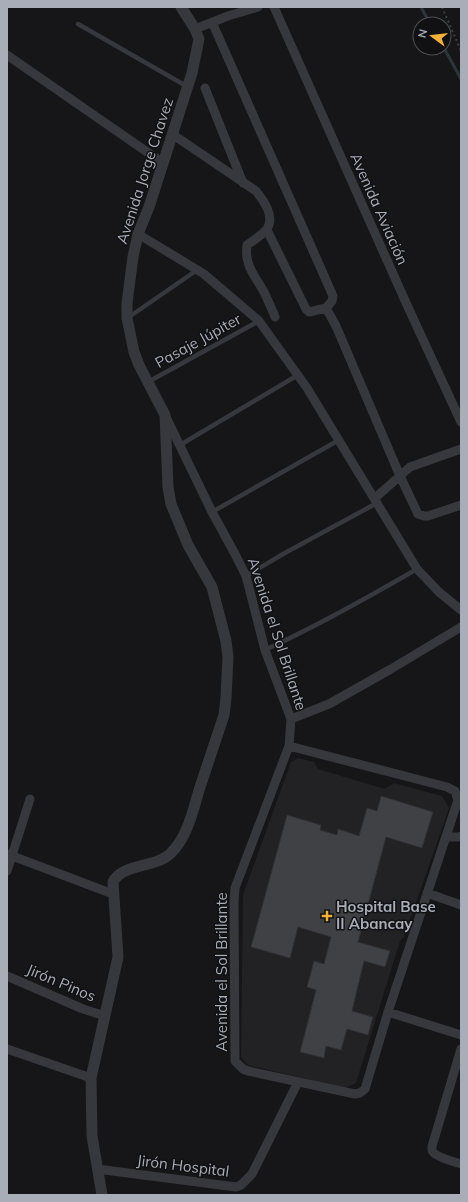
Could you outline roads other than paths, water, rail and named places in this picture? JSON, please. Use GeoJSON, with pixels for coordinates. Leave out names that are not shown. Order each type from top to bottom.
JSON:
{"type":"FeatureCollection","features":[{"type":"Feature","properties":{"kind":"street","name":"Avenida Jorge Chavez"},"geometry":{"type":"LineString","coordinates":[[165,415],[134,352],[127,318],[127,303],[133,257],[138,234],[149,206],[188,87],[199,39],[195,29],[181,7]]}},
{"type":"Feature","properties":{"kind":"street"},"geometry":{"type":"LineString","coordinates":[[195,29],[228,16],[258,7]]}},
{"type":"Feature","properties":{"kind":"street","name":"Avenida Aviación"},"geometry":{"type":"LineString","coordinates":[[274,7],[461,422]]}},
{"type":"Feature","properties":{"kind":"street"},"geometry":{"type":"LineString","coordinates":[[212,22],[333,296],[332,301],[326,308],[309,312],[306,310],[266,230]]}},
{"type":"Feature","properties":{"kind":"street"},"geometry":{"type":"LineString","coordinates":[[7,55],[163,163]]}},
{"type":"Feature","properties":{"kind":"street"},"geometry":{"type":"LineString","coordinates":[[205,88],[243,183]]}},
{"type":"Feature","properties":{"kind":"street"},"geometry":{"type":"LineString","coordinates":[[172,134],[256,191],[262,200],[268,211],[270,221],[266,230],[247,245],[245,255],[248,266],[264,293],[275,317]]}},
{"type":"Feature","properties":{"kind":"street"},"geometry":{"type":"LineString","coordinates":[[138,234],[204,274],[259,321],[298,375],[417,569],[439,592],[461,610]]}},
{"type":"Feature","properties":{"kind":"street"},"geometry":{"type":"LineString","coordinates":[[326,308],[336,326],[400,476],[418,514],[428,516],[461,505]]}},
{"type":"Feature","properties":{"kind":"street"},"geometry":{"type":"LineString","coordinates":[[102,1195],[92,1136],[91,1078],[118,957],[113,882],[116,877],[130,869],[166,858],[186,834],[224,715],[226,698],[228,657],[226,640],[212,587],[188,544],[171,504],[168,487],[165,415]]}},
{"type":"Feature","properties":{"kind":"street","name":"Avenida el Sol Brillante"},"geometry":{"type":"LineString","coordinates":[[165,415],[212,512],[246,576],[265,650],[291,720],[289,746],[235,888],[235,1061],[243,1069],[298,1082]]}},
{"type":"Feature","properties":{"kind":"street"},"geometry":{"type":"LineString","coordinates":[[376,501],[410,467],[461,449]]}},
{"type":"Feature","properties":{"kind":"street"},"geometry":{"type":"LineString","coordinates":[[291,720],[329,704],[461,628]]}},
{"type":"Feature","properties":{"kind":"street"},"geometry":{"type":"LineString","coordinates":[[289,746],[447,787],[455,791],[458,800],[388,1012],[365,1089],[360,1093],[355,1094],[298,1082]]}},
{"type":"Feature","properties":{"kind":"street"},"geometry":{"type":"LineString","coordinates":[[7,871],[10,855],[30,799]]}},
{"type":"Feature","properties":{"kind":"street"},"geometry":{"type":"LineString","coordinates":[[446,838],[461,836]]}},
{"type":"Feature","properties":{"kind":"street"},"geometry":{"type":"LineString","coordinates":[[10,855],[113,894]]}},
{"type":"Feature","properties":{"kind":"street"},"geometry":{"type":"LineString","coordinates":[[427,893],[461,905]]}},
{"type":"Feature","properties":{"kind":"street","name":"Jirón Pinos"},"geometry":{"type":"LineString","coordinates":[[7,976],[83,1009],[105,1016]]}},
{"type":"Feature","properties":{"kind":"street"},"geometry":{"type":"LineString","coordinates":[[388,1012],[461,1035]]}},
{"type":"Feature","properties":{"kind":"street"},"geometry":{"type":"LineString","coordinates":[[7,1049],[91,1078]]}},
{"type":"Feature","properties":{"kind":"street"},"geometry":{"type":"LineString","coordinates":[[461,1049],[433,1142],[432,1151],[434,1154],[461,1164]]}},
{"type":"Feature","properties":{"kind":"street","name":"Jirón Hospital"},"geometry":{"type":"LineString","coordinates":[[97,1169],[236,1187],[241,1185],[252,1174],[298,1082]]}},
{"type":"Feature","properties":{"kind":"lane"},"geometry":{"type":"LineString","coordinates":[[78,24],[188,87]]}},
{"type":"Feature","properties":{"kind":"lane"},"geometry":{"type":"LineString","coordinates":[[127,318],[197,270]]}},
{"type":"Feature","properties":{"kind":"lane","name":"Pasaje Júpiter"},"geometry":{"type":"LineString","coordinates":[[148,382],[259,321]]}},
{"type":"Feature","properties":{"kind":"lane"},"geometry":{"type":"LineString","coordinates":[[180,445],[298,375]]}},
{"type":"Feature","properties":{"kind":"lane"},"geometry":{"type":"LineString","coordinates":[[212,512],[339,440]]}},
{"type":"Feature","properties":{"kind":"lane"},"geometry":{"type":"LineString","coordinates":[[246,576],[376,501]]}},
{"type":"Feature","properties":{"kind":"lane"},"geometry":{"type":"LineString","coordinates":[[265,650],[363,600],[417,569]]}},
{"type":"Feature","properties":{"kind":"waterway"},"geometry":{"type":"LineString","coordinates":[[421,7],[426,16]]}},
{"type":"Feature","properties":{"kind":"waterway"},"geometry":{"type":"LineString","coordinates":[[448,56],[461,79]]}},
{"type":"Feature","properties":{"kind":"place","name":"Hospital Base II Abancay"},"geometry":{"type":"Point","coordinates":[327,916]}}]}
